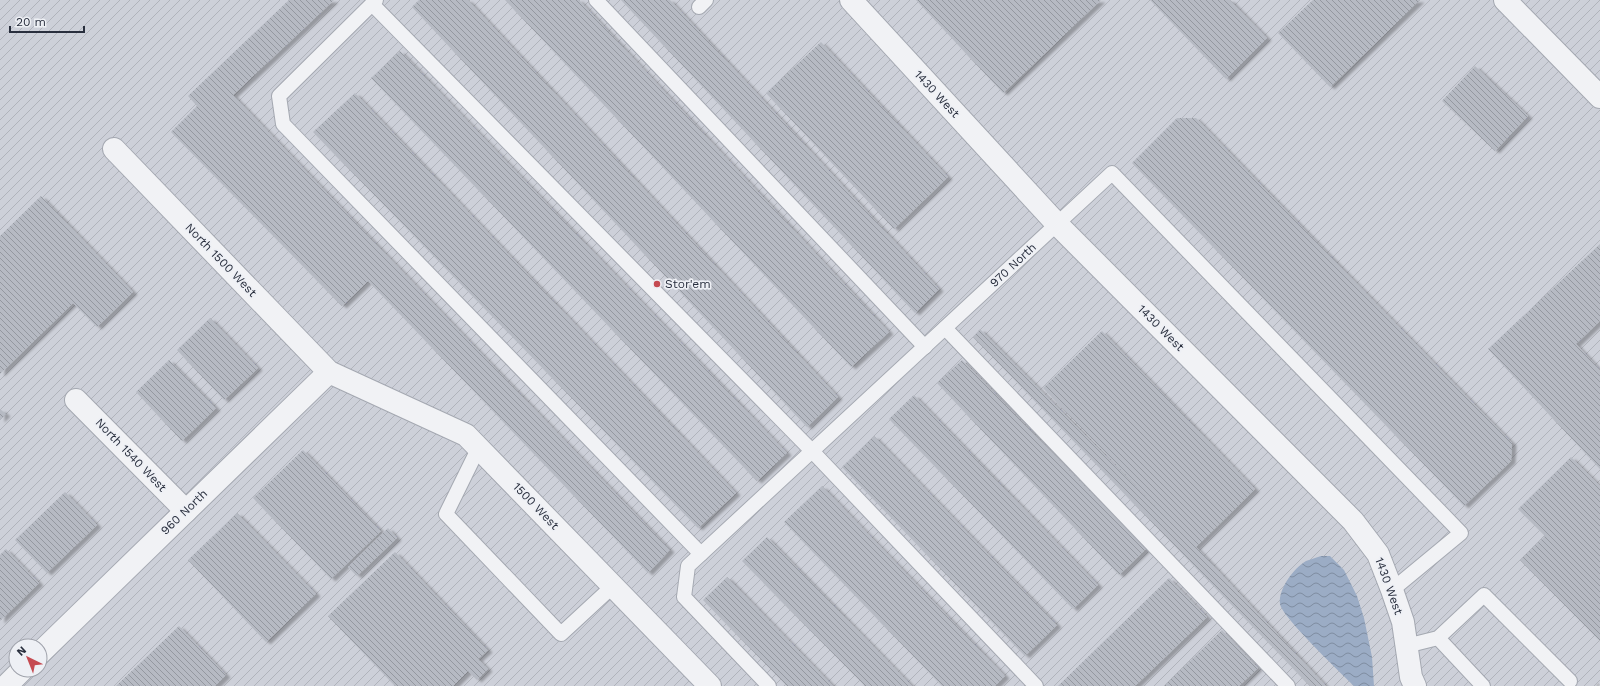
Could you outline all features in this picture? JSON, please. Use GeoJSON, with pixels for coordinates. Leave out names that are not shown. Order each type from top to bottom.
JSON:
{"type":"FeatureCollection","features":[{"type":"Feature","properties":{"kind":"street","name":"1430 West"},"geometry":{"type":"LineString","coordinates":[[851,0],[1057,224],[1353,521],[1378,554],[1392,590],[1403,622],[1411,677],[1415,686]]}},
{"type":"Feature","properties":{"kind":"street"},"geometry":{"type":"LineString","coordinates":[[1505,0],[1600,97]]}},
{"type":"Feature","properties":{"kind":"street","name":"North 1500 West"},"geometry":{"type":"LineString","coordinates":[[114,148],[329,372]]}},
{"type":"Feature","properties":{"kind":"street","name":"1500 West"},"geometry":{"type":"LineString","coordinates":[[329,372],[466,435],[710,686]]}},
{"type":"Feature","properties":{"kind":"street","name":"960 North"},"geometry":{"type":"LineString","coordinates":[[48,645],[329,372]]}},
{"type":"Feature","properties":{"kind":"street","name":"North 1540 West"},"geometry":{"type":"LineString","coordinates":[[76,400],[186,511]]}},
{"type":"Feature","properties":{"kind":"street"},"geometry":{"type":"LineString","coordinates":[[6,686],[14,678]]}},
{"type":"Feature","properties":{"kind":"lane"},"geometry":{"type":"LineString","coordinates":[[596,0],[924,347]]}},
{"type":"Feature","properties":{"kind":"lane"},"geometry":{"type":"LineString","coordinates":[[702,554],[596,447],[283,124],[279,96],[374,2],[812,451],[1036,686]]}},
{"type":"Feature","properties":{"kind":"lane","name":"970 North"},"geometry":{"type":"LineString","coordinates":[[769,686],[684,597],[688,566],[1112,173],[1461,533],[1392,590]]}},
{"type":"Feature","properties":{"kind":"lane"},"geometry":{"type":"LineString","coordinates":[[945,328],[1280,683]]}},
{"type":"Feature","properties":{"kind":"lane"},"geometry":{"type":"LineString","coordinates":[[479,448],[446,514],[561,634],[613,586]]}},
{"type":"Feature","properties":{"kind":"lane"},"geometry":{"type":"LineString","coordinates":[[1406,646],[1438,638],[1484,595],[1570,681]]}},
{"type":"Feature","properties":{"kind":"lane"},"geometry":{"type":"LineString","coordinates":[[1438,638],[1483,686]]}},
{"type":"Feature","properties":{"kind":"path"},"geometry":{"type":"LineString","coordinates":[[1597,686],[1600,683]]}},
{"type":"Feature","properties":{"kind":"shaded area"},"geometry":{"type":"Polygon","coordinates":[[[0,0],[1600,0],[1600,686],[0,686],[0,0]]]}},
{"type":"Feature","properties":{"kind":"water"},"geometry":{"type":"Polygon","coordinates":[[[1321,556],[1330,556],[1344,570],[1357,596],[1364,618],[1372,657],[1374,686],[1354,686],[1301,632],[1283,611],[1280,604],[1280,598],[1284,586],[1292,574],[1301,564],[1321,556]]]}},
{"type":"Feature","properties":{"kind":"building"},"geometry":{"type":"Polygon","coordinates":[[[289,0],[334,0],[233,95],[670,550],[648,573],[368,281],[342,306],[171,132],[197,106],[188,96],[289,0]]]}},
{"type":"Feature","properties":{"kind":"building"},"geometry":{"type":"Polygon","coordinates":[[[419,0],[468,0],[838,397],[807,427],[412,7],[419,0]]]}},
{"type":"Feature","properties":{"kind":"building"},"geometry":{"type":"Polygon","coordinates":[[[505,0],[579,0],[889,332],[851,367],[505,0]]]}},
{"type":"Feature","properties":{"kind":"building"},"geometry":{"type":"Polygon","coordinates":[[[621,0],[670,0],[939,289],[915,313],[621,0]]]}},
{"type":"Feature","properties":{"kind":"building"},"geometry":{"type":"Polygon","coordinates":[[[916,0],[1101,0],[1003,93],[916,0]]]}},
{"type":"Feature","properties":{"kind":"building"},"geometry":{"type":"Polygon","coordinates":[[[1150,0],[1230,0],[1267,38],[1226,79],[1150,0]]]}},
{"type":"Feature","properties":{"kind":"building"},"geometry":{"type":"Polygon","coordinates":[[[1313,0],[1420,0],[1330,87],[1278,33],[1313,0]]]}},
{"type":"Feature","properties":{"kind":"building"},"geometry":{"type":"Polygon","coordinates":[[[821,42],[948,177],[894,229],[766,93],[821,42]]]}},
{"type":"Feature","properties":{"kind":"building"},"geometry":{"type":"Polygon","coordinates":[[[400,51],[787,453],[757,481],[371,78],[400,51]]]}},
{"type":"Feature","properties":{"kind":"building"},"geometry":{"type":"Polygon","coordinates":[[[1475,66],[1528,116],[1495,151],[1442,101],[1475,66]]]}},
{"type":"Feature","properties":{"kind":"building"},"geometry":{"type":"Polygon","coordinates":[[[355,93],[736,493],[698,528],[313,132],[355,93]]]}},
{"type":"Feature","properties":{"kind":"building"},"geometry":{"type":"Polygon","coordinates":[[[1177,118],[1196,118],[1512,443],[1511,461],[1464,506],[1132,163],[1177,118]]]}},
{"type":"Feature","properties":{"kind":"building"},"geometry":{"type":"Polygon","coordinates":[[[41,196],[133,292],[97,327],[73,303],[0,374],[0,236],[41,196]]]}},
{"type":"Feature","properties":{"kind":"building"},"geometry":{"type":"Polygon","coordinates":[[[1600,244],[1600,321],[1576,344],[1600,370],[1600,469],[1488,349],[1600,244]]]}},
{"type":"Feature","properties":{"kind":"building"},"geometry":{"type":"Polygon","coordinates":[[[210,318],[258,368],[224,400],[177,350],[210,318]]]}},
{"type":"Feature","properties":{"kind":"building"},"geometry":{"type":"Polygon","coordinates":[[[980,329],[1165,516],[1043,388],[1102,331],[1255,489],[1196,547],[1326,686],[1310,686],[973,337],[980,329]]]}},
{"type":"Feature","properties":{"kind":"building"},"geometry":{"type":"Polygon","coordinates":[[[169,360],[216,408],[182,441],[136,392],[169,360]]]}},
{"type":"Feature","properties":{"kind":"building"},"geometry":{"type":"Polygon","coordinates":[[[962,360],[1146,549],[1119,575],[937,383],[962,360]]]}},
{"type":"Feature","properties":{"kind":"building"},"geometry":{"type":"Polygon","coordinates":[[[914,395],[1098,585],[1073,609],[889,419],[914,395]]]}},
{"type":"Feature","properties":{"kind":"building"},"geometry":{"type":"Polygon","coordinates":[[[0,409],[6,414],[0,420],[0,409]]]}},
{"type":"Feature","properties":{"kind":"building"},"geometry":{"type":"Polygon","coordinates":[[[874,436],[1057,625],[1025,656],[842,467],[874,436]]]}},
{"type":"Feature","properties":{"kind":"building"},"geometry":{"type":"Polygon","coordinates":[[[303,450],[381,531],[331,579],[253,498],[303,450]]]}},
{"type":"Feature","properties":{"kind":"building"},"geometry":{"type":"Polygon","coordinates":[[[1571,457],[1600,486],[1600,641],[1520,560],[1545,536],[1518,509],[1571,457]]]}},
{"type":"Feature","properties":{"kind":"building"},"geometry":{"type":"Polygon","coordinates":[[[822,486],[1005,676],[995,686],[942,686],[784,522],[822,486]]]}},
{"type":"Feature","properties":{"kind":"building"},"geometry":{"type":"Polygon","coordinates":[[[65,492],[97,525],[47,573],[15,540],[65,492]]]}},
{"type":"Feature","properties":{"kind":"building"},"geometry":{"type":"Polygon","coordinates":[[[237,513],[316,594],[266,642],[188,560],[237,513]]]}},
{"type":"Feature","properties":{"kind":"building"},"geometry":{"type":"Polygon","coordinates":[[[388,528],[397,538],[357,576],[348,567],[388,528]]]}},
{"type":"Feature","properties":{"kind":"building"},"geometry":{"type":"Polygon","coordinates":[[[767,537],[912,686],[865,686],[742,561],[767,537]]]}},
{"type":"Feature","properties":{"kind":"building"},"geometry":{"type":"Polygon","coordinates":[[[6,549],[39,583],[0,621],[0,555],[6,549]]]}},
{"type":"Feature","properties":{"kind":"building"},"geometry":{"type":"Polygon","coordinates":[[[395,552],[488,650],[478,659],[488,669],[477,680],[468,671],[453,686],[395,686],[328,616],[395,552]]]}},
{"type":"Feature","properties":{"kind":"building"},"geometry":{"type":"Polygon","coordinates":[[[727,577],[833,686],[787,686],[703,600],[727,577]]]}},
{"type":"Feature","properties":{"kind":"building"},"geometry":{"type":"Polygon","coordinates":[[[1169,578],[1207,617],[1135,686],[1058,686],[1169,578]]]}},
{"type":"Feature","properties":{"kind":"building"},"geometry":{"type":"Polygon","coordinates":[[[179,626],[226,675],[215,686],[116,686],[179,626]]]}},
{"type":"Feature","properties":{"kind":"building"},"geometry":{"type":"Polygon","coordinates":[[[1222,630],[1258,668],[1239,686],[1164,686],[1222,630]]]}},
{"type":"Feature","properties":{"kind":"place","name":"Stor'em"},"geometry":{"type":"Point","coordinates":[657,284]}}]}
